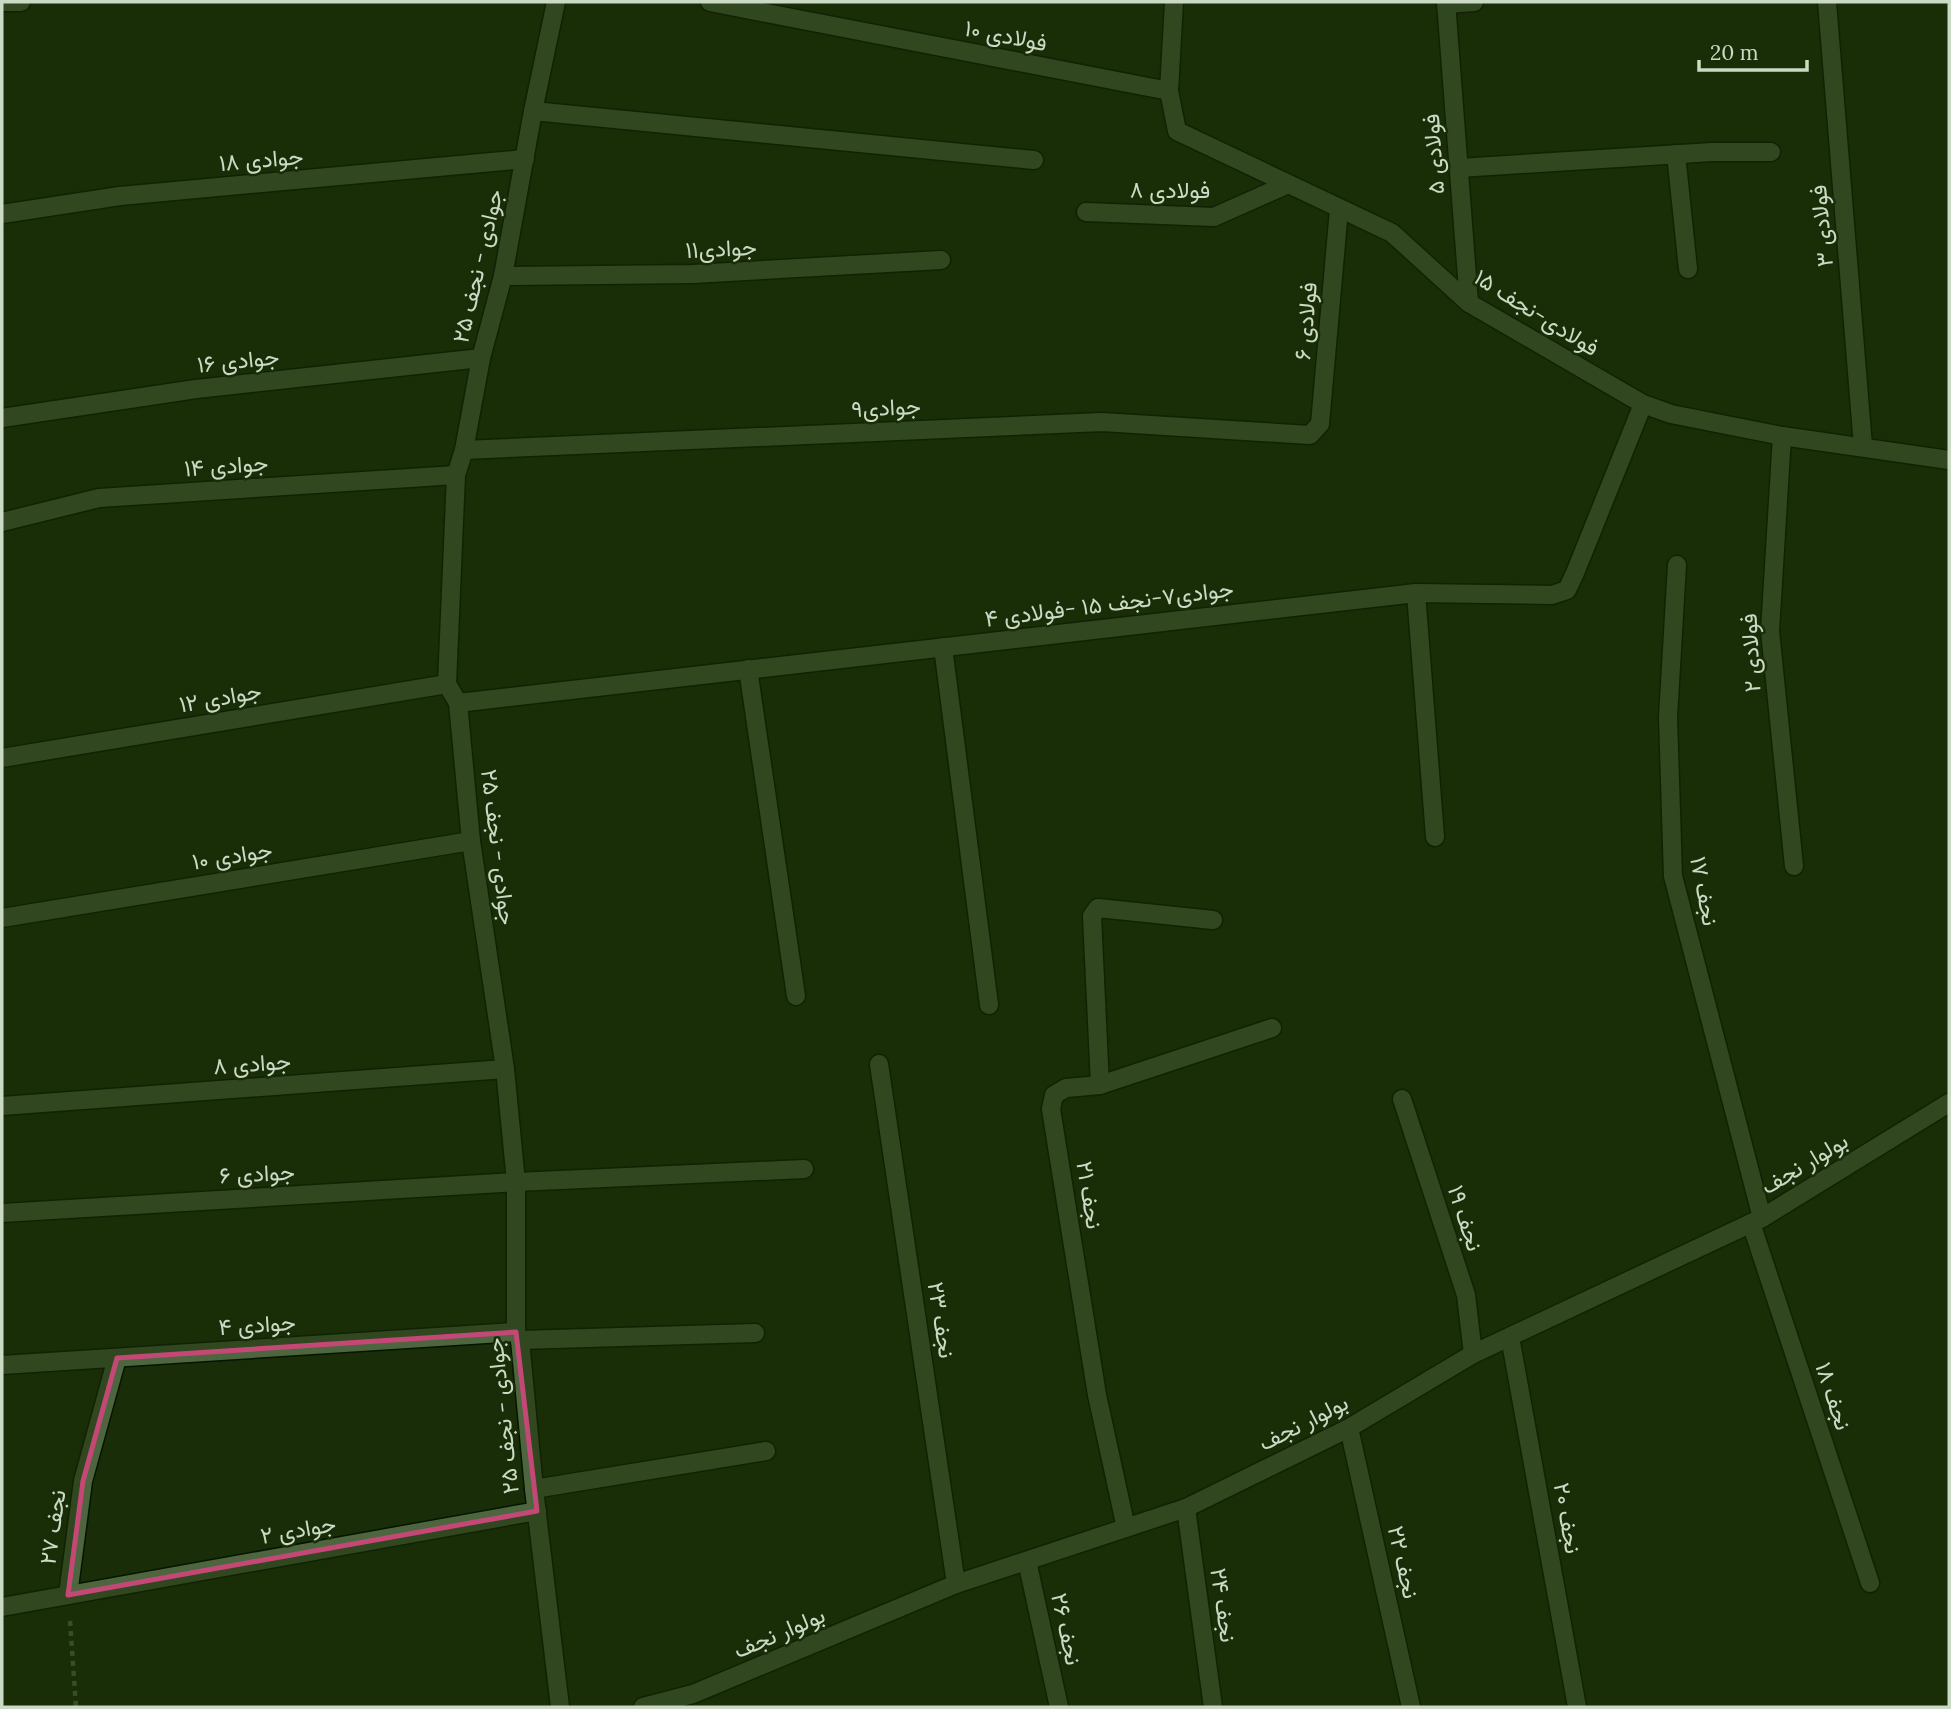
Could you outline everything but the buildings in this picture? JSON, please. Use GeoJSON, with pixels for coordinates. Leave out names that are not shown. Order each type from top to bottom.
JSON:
{"type":"FeatureCollection","features":[{"type":"Feature","properties":{"kind":"street"},"geometry":{"type":"LineString","coordinates":[[3,2],[21,2]]}},
{"type":"Feature","properties":{"kind":"street","name":"جوادی - نجف ۲۵"},"geometry":{"type":"LineString","coordinates":[[556,2],[503,276],[481,358],[464,450],[456,475],[447,684],[458,703],[471,841],[505,1069],[516,1182],[518,1336],[560,1707]]}},
{"type":"Feature","properties":{"kind":"street","name":"فولادی ۱۰"},"geometry":{"type":"LineString","coordinates":[[710,2],[1170,91]]}},
{"type":"Feature","properties":{"kind":"street","name":"فولادی-نجف ۱۵"},"geometry":{"type":"LineString","coordinates":[[1174,2],[1170,91],[1177,131],[1392,233],[1469,303],[1643,404],[1671,414],[1782,436],[1949,460]]}},
{"type":"Feature","properties":{"kind":"street"},"geometry":{"type":"LineString","coordinates":[[1446,3],[1474,2]]}},
{"type":"Feature","properties":{"kind":"street","name":"فولادی ۳"},"geometry":{"type":"LineString","coordinates":[[1827,2],[1863,446]]}},
{"type":"Feature","properties":{"kind":"street","name":"فولادی ۵"},"geometry":{"type":"LineString","coordinates":[[1446,3],[1469,303]]}},
{"type":"Feature","properties":{"kind":"street"},"geometry":{"type":"LineString","coordinates":[[533,111],[1034,160]]}},
{"type":"Feature","properties":{"kind":"street"},"geometry":{"type":"LineString","coordinates":[[1459,168],[1676,154],[1770,152]]}},
{"type":"Feature","properties":{"kind":"street"},"geometry":{"type":"LineString","coordinates":[[1676,154],[1688,269]]}},
{"type":"Feature","properties":{"kind":"street","name":"جوادی ۱۸"},"geometry":{"type":"LineString","coordinates":[[2,214],[120,196],[525,159]]}},
{"type":"Feature","properties":{"kind":"street","name":"فولادی ۸"},"geometry":{"type":"LineString","coordinates":[[1086,212],[1214,217],[1288,184]]}},
{"type":"Feature","properties":{"kind":"street","name":"فولادی ۶"},"geometry":{"type":"LineString","coordinates":[[1310,435],[1320,424],[1339,209]]}},
{"type":"Feature","properties":{"kind":"street","name":"جوادی۱۱"},"geometry":{"type":"LineString","coordinates":[[503,276],[693,274],[941,260]]}},
{"type":"Feature","properties":{"kind":"street","name":"جوادی ۱۶"},"geometry":{"type":"LineString","coordinates":[[2,418],[195,388],[481,358]]}},
{"type":"Feature","properties":{"kind":"street","name":"جوادی۷-نجف ۱۵ -فولادی ۴"},"geometry":{"type":"LineString","coordinates":[[458,703],[1416,593],[1552,595],[1567,590],[1643,404]]}},
{"type":"Feature","properties":{"kind":"street","name":"جوادی۹"},"geometry":{"type":"LineString","coordinates":[[464,450],[1102,422],[1310,435]]}},
{"type":"Feature","properties":{"kind":"street","name":"فولادی ۲"},"geometry":{"type":"LineString","coordinates":[[1782,436],[1770,631],[1794,866]]}},
{"type":"Feature","properties":{"kind":"street","name":"جوادی ۱۴"},"geometry":{"type":"LineString","coordinates":[[2,522],[99,498],[456,475]]}},
{"type":"Feature","properties":{"kind":"street","name":"نجف ۱۷"},"geometry":{"type":"LineString","coordinates":[[1676,565],[1668,717],[1673,876],[1756,1221]]}},
{"type":"Feature","properties":{"kind":"street"},"geometry":{"type":"LineString","coordinates":[[1416,593],[1434,837]]}},
{"type":"Feature","properties":{"kind":"street"},"geometry":{"type":"LineString","coordinates":[[943,647],[989,1005]]}},
{"type":"Feature","properties":{"kind":"street"},"geometry":{"type":"LineString","coordinates":[[748,669],[796,996]]}},
{"type":"Feature","properties":{"kind":"street","name":"جوادی ۱۲"},"geometry":{"type":"LineString","coordinates":[[2,758],[447,684]]}},
{"type":"Feature","properties":{"kind":"street","name":"جوادی ۱۰"},"geometry":{"type":"LineString","coordinates":[[2,918],[471,841]]}},
{"type":"Feature","properties":{"kind":"street"},"geometry":{"type":"LineString","coordinates":[[1100,1085],[1092,916],[1098,908],[1213,920]]}},
{"type":"Feature","properties":{"kind":"street","name":"نجف ۲۱"},"geometry":{"type":"LineString","coordinates":[[1126,1528],[1097,1395],[1051,1109],[1054,1095],[1066,1088],[1100,1085],[1272,1028]]}},
{"type":"Feature","properties":{"kind":"street","name":"نجف ۲۳"},"geometry":{"type":"LineString","coordinates":[[879,1064],[956,1584]]}},
{"type":"Feature","properties":{"kind":"street","name":"جوادی ۸"},"geometry":{"type":"LineString","coordinates":[[2,1106],[505,1069]]}},
{"type":"Feature","properties":{"kind":"street","name":"نجف ۱۹"},"geometry":{"type":"LineString","coordinates":[[1402,1099],[1466,1295],[1473,1354]]}},
{"type":"Feature","properties":{"kind":"street","name":"بولوار نجف"},"geometry":{"type":"LineString","coordinates":[[643,1707],[693,1694],[956,1584],[1186,1508],[1349,1428],[1473,1354],[1756,1221],[1949,1103]]}},
{"type":"Feature","properties":{"kind":"street","name":"جوادی ۶"},"geometry":{"type":"LineString","coordinates":[[2,1213],[516,1182],[804,1169]]}},
{"type":"Feature","properties":{"kind":"street","name":"نجف ۱۸"},"geometry":{"type":"LineString","coordinates":[[1756,1221],[1870,1583]]}},
{"type":"Feature","properties":{"kind":"street","name":"جوادی ۴"},"geometry":{"type":"LineString","coordinates":[[2,1365],[518,1336],[755,1333]]}},
{"type":"Feature","properties":{"kind":"street","name":"نجف ۲۰"},"geometry":{"type":"LineString","coordinates":[[1510,1337],[1577,1707]]}},
{"type":"Feature","properties":{"kind":"street","name":"نجف ۲۷"},"geometry":{"type":"LineString","coordinates":[[68,1595],[83,1481],[117,1357]]}},
{"type":"Feature","properties":{"kind":"street","name":"نجف ۲۲"},"geometry":{"type":"LineString","coordinates":[[1349,1428],[1411,1707]]}},
{"type":"Feature","properties":{"kind":"street"},"geometry":{"type":"LineString","coordinates":[[534,1489],[766,1451]]}},
{"type":"Feature","properties":{"kind":"street","name":"نجف ۲۴"},"geometry":{"type":"LineString","coordinates":[[1186,1508],[1213,1707]]}},
{"type":"Feature","properties":{"kind":"street","name":"جوادی ۲"},"geometry":{"type":"LineString","coordinates":[[2,1607],[537,1511]]}},
{"type":"Feature","properties":{"kind":"street","name":"نجف ۲۶"},"geometry":{"type":"LineString","coordinates":[[1027,1561],[1059,1707]]}},
{"type":"Feature","properties":{"kind":"path","name":"نجف ۲۷"},"geometry":{"type":"LineString","coordinates":[[68,1595],[76,1707]]}},
{"type":"Feature","properties":{"kind":"highlighted area"},"geometry":{"type":"Polygon","coordinates":[[[516,1332],[537,1511],[68,1595],[83,1481],[117,1358],[516,1332]]]}}]}
